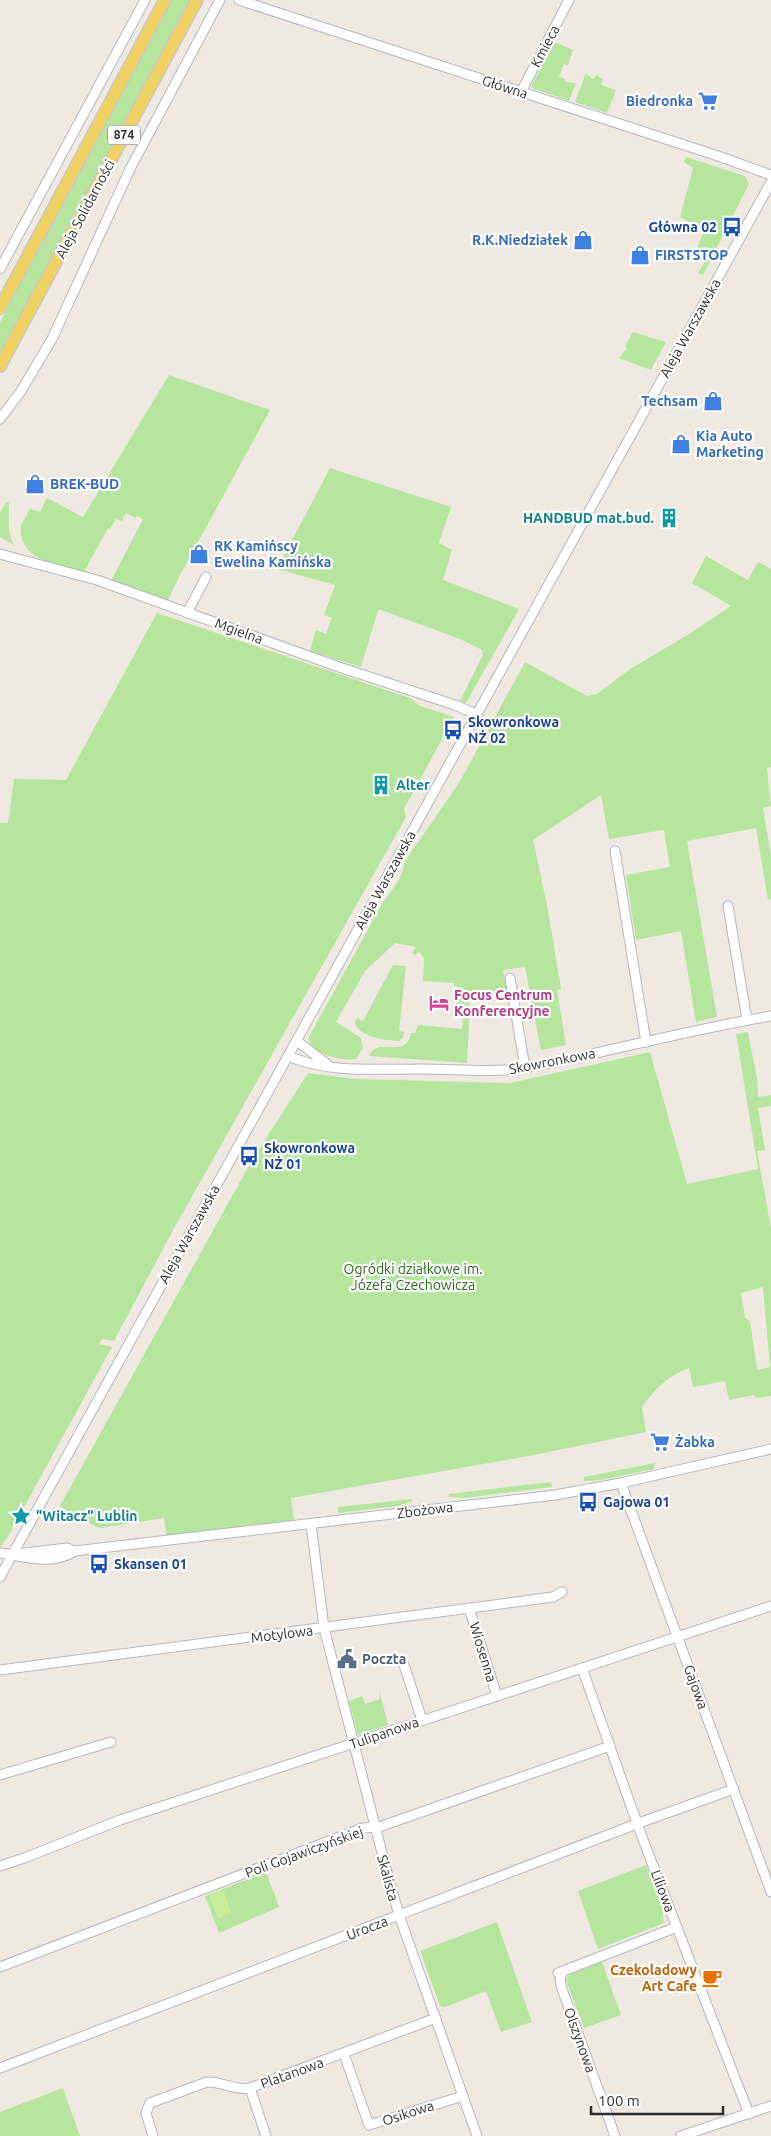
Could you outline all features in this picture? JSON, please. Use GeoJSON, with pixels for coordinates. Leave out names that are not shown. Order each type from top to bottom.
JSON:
{"type":"FeatureCollection","features":[{"type":"Feature","properties":{"kind":"main road","name":"Aleja Solidarności"},"geometry":{"type":"LineString","coordinates":[[0,308],[165,0]]}},
{"type":"Feature","properties":{"kind":"main road","name":"Aleja Solidarności"},"geometry":{"type":"LineString","coordinates":[[0,366],[197,0]]}},
{"type":"Feature","properties":{"kind":"street"},"geometry":{"type":"LineString","coordinates":[[0,268],[145,0]]}},
{"type":"Feature","properties":{"kind":"street"},"geometry":{"type":"LineString","coordinates":[[0,419],[22,390],[48,348],[130,167],[220,0]]}},
{"type":"Feature","properties":{"kind":"street","name":"Główna"},"geometry":{"type":"LineString","coordinates":[[239,0],[250,4],[261,3],[771,175]]}},
{"type":"Feature","properties":{"kind":"street","name":"Kmieca"},"geometry":{"type":"LineString","coordinates":[[521,92],[569,0]]}},
{"type":"Feature","properties":{"kind":"street","name":"Aleja Warszawska"},"geometry":{"type":"LineString","coordinates":[[0,1577],[771,182]]}},
{"type":"Feature","properties":{"kind":"street","name":"Mgielna"},"geometry":{"type":"LineString","coordinates":[[0,554],[96,580],[339,667],[455,705],[476,714]]}},
{"type":"Feature","properties":{"kind":"street"},"geometry":{"type":"LineString","coordinates":[[187,613],[206,577]]}},
{"type":"Feature","properties":{"kind":"street"},"geometry":{"type":"LineString","coordinates":[[614,851],[646,1042]]}},
{"type":"Feature","properties":{"kind":"street"},"geometry":{"type":"LineString","coordinates":[[728,906],[747,1020]]}},
{"type":"Feature","properties":{"kind":"street"},"geometry":{"type":"LineString","coordinates":[[510,978],[525,1068]]}},
{"type":"Feature","properties":{"kind":"street","name":"Skowronkowa"},"geometry":{"type":"LineString","coordinates":[[288,1056],[306,1063],[367,1069],[436,1068],[491,1071],[525,1068],[771,1016]]}},
{"type":"Feature","properties":{"kind":"street"},"geometry":{"type":"LineString","coordinates":[[297,1040],[330,1066]]}},
{"type":"Feature","properties":{"kind":"street","name":"Zbożowa"},"geometry":{"type":"LineString","coordinates":[[0,1553],[12,1554],[67,1548],[75,1551],[555,1495],[621,1483],[771,1450]]}},
{"type":"Feature","properties":{"kind":"street","name":"Gajowa"},"geometry":{"type":"LineString","coordinates":[[621,1483],[771,1892]]}},
{"type":"Feature","properties":{"kind":"street","name":"Skalista"},"geometry":{"type":"LineString","coordinates":[[311,1524],[324,1628],[375,1828],[399,1916],[477,2136]]}},
{"type":"Feature","properties":{"kind":"street","name":"Motylowa"},"geometry":{"type":"LineString","coordinates":[[0,1670],[553,1597],[562,1592]]}},
{"type":"Feature","properties":{"kind":"street","name":"Tulipanowa"},"geometry":{"type":"LineString","coordinates":[[0,1866],[120,1820],[771,1606]]}},
{"type":"Feature","properties":{"kind":"street","name":"Wiosenna"},"geometry":{"type":"LineString","coordinates":[[469,1608],[497,1696]]}},
{"type":"Feature","properties":{"kind":"street"},"geometry":{"type":"LineString","coordinates":[[404,1665],[422,1720]]}},
{"type":"Feature","properties":{"kind":"street","name":"Liliowa"},"geometry":{"type":"LineString","coordinates":[[582,1668],[677,1927],[749,2114]]}},
{"type":"Feature","properties":{"kind":"street"},"geometry":{"type":"LineString","coordinates":[[0,1774],[111,1742]]}},
{"type":"Feature","properties":{"kind":"street","name":"Poli Gojawiczyńskiej"},"geometry":{"type":"LineString","coordinates":[[0,1968],[363,1828],[375,1828],[610,1746]]}},
{"type":"Feature","properties":{"kind":"street","name":"Urocza"},"geometry":{"type":"LineString","coordinates":[[0,2068],[734,1788]]}},
{"type":"Feature","properties":{"kind":"street","name":"Olszynowa"},"geometry":{"type":"LineString","coordinates":[[615,2136],[562,1989],[560,1973],[677,1927]]}},
{"type":"Feature","properties":{"kind":"street","name":"Platanowa"},"geometry":{"type":"LineString","coordinates":[[153,2136],[146,2113],[150,2103],[207,2082],[244,2089],[250,2088],[436,2018]]}},
{"type":"Feature","properties":{"kind":"street","name":"Osikowa"},"geometry":{"type":"LineString","coordinates":[[344,2054],[369,2126],[463,2096]]}},
{"type":"Feature","properties":{"kind":"street"},"geometry":{"type":"LineString","coordinates":[[250,2088],[266,2136]]}},
{"type":"Feature","properties":{"kind":"street"},"geometry":{"type":"LineString","coordinates":[[681,2136],[770,2107]]}},
{"type":"Feature","properties":{"kind":"green space"},"geometry":{"type":"Polygon","coordinates":[[[171,0],[192,0],[0,359],[0,322],[171,0]]]}},
{"type":"Feature","properties":{"kind":"green space"},"geometry":{"type":"Polygon","coordinates":[[[554,42],[573,50],[568,65],[564,64],[559,77],[565,79],[565,82],[576,83],[569,101],[532,88],[554,42]]]}},
{"type":"Feature","properties":{"kind":"green space"},"geometry":{"type":"Polygon","coordinates":[[[586,73],[594,79],[596,75],[603,79],[601,85],[616,90],[607,113],[575,102],[586,73]]]}},
{"type":"Feature","properties":{"kind":"green space"},"geometry":{"type":"Polygon","coordinates":[[[686,157],[745,176],[749,184],[703,275],[698,273],[709,255],[697,249],[704,230],[680,217],[693,168],[684,162],[686,157]]]}},
{"type":"Feature","properties":{"kind":"green space"},"geometry":{"type":"Polygon","coordinates":[[[633,332],[666,342],[651,370],[619,358],[627,348],[625,346],[633,332]]]}},
{"type":"Feature","properties":{"kind":"green space"},"geometry":{"type":"Polygon","coordinates":[[[169,375],[270,410],[167,602],[110,583],[143,519],[137,516],[135,518],[126,513],[122,521],[116,519],[110,529],[108,528],[84,572],[53,564],[34,555],[26,548],[22,538],[21,527],[30,509],[40,512],[47,498],[83,517],[169,375]]]}},
{"type":"Feature","properties":{"kind":"green space"},"geometry":{"type":"Polygon","coordinates":[[[330,468],[451,507],[439,543],[452,550],[443,580],[519,609],[466,703],[460,701],[483,655],[482,650],[460,639],[381,610],[378,610],[361,667],[310,651],[316,630],[326,634],[332,618],[324,615],[335,585],[277,569],[330,468]]]}},
{"type":"Feature","properties":{"kind":"green space"},"geometry":{"type":"Polygon","coordinates":[[[6,502],[9,503],[9,530],[14,545],[0,537],[0,513],[6,502]]]}},
{"type":"Feature","properties":{"kind":"green space"},"geometry":{"type":"Polygon","coordinates":[[[706,556],[748,580],[758,562],[771,569],[771,767],[767,768],[771,806],[763,808],[771,856],[771,899],[768,900],[756,828],[687,841],[717,1017],[696,1022],[681,931],[636,940],[626,875],[670,867],[664,830],[609,839],[601,795],[533,840],[548,910],[561,989],[557,990],[566,1045],[541,1050],[525,967],[503,970],[507,991],[468,993],[470,1008],[467,1063],[369,1056],[373,1050],[379,1047],[403,1046],[408,1041],[411,1033],[415,1033],[418,1025],[462,1029],[464,1006],[456,1005],[457,986],[454,986],[454,983],[423,981],[424,958],[419,951],[415,955],[412,953],[416,947],[395,943],[365,971],[336,1022],[361,1038],[363,1048],[356,1059],[335,1058],[313,1048],[309,1037],[382,904],[399,879],[405,861],[459,783],[525,662],[587,696],[597,694],[630,669],[686,636],[731,606],[692,583],[706,556]]]}},
{"type":"Feature","properties":{"kind":"green space"},"geometry":{"type":"Polygon","coordinates":[[[157,613],[410,698],[420,706],[454,717],[404,809],[406,817],[172,1232],[114,1341],[102,1339],[99,1344],[112,1347],[6,1540],[0,1547],[0,823],[8,823],[14,779],[66,780],[157,613]]]}},
{"type":"Feature","properties":{"kind":"green space"},"geometry":{"type":"Polygon","coordinates":[[[393,965],[406,966],[399,1031],[404,1032],[403,1037],[399,1041],[368,1035],[362,1032],[355,1023],[357,1018],[363,1021],[393,965]]]}},
{"type":"Feature","properties":{"kind":"green space","name":"Ogródki działkowe im. Józefa Czechowicza"},"geometry":{"type":"Polygon","coordinates":[[[748,1032],[757,1079],[758,1097],[771,1095],[771,1106],[758,1108],[765,1150],[757,1151],[771,1228],[771,1396],[756,1398],[754,1395],[729,1400],[725,1381],[693,1387],[689,1368],[662,1383],[642,1407],[646,1432],[534,1455],[291,1498],[294,1521],[167,1536],[164,1518],[100,1528],[68,1513],[60,1506],[251,1162],[308,1073],[355,1079],[510,1083],[650,1052],[687,1184],[758,1169],[736,1034],[748,1032]],[[763,1287],[741,1293],[745,1318],[750,1321],[757,1370],[770,1367],[763,1287]]]}},
{"type":"Feature","properties":{"kind":"green space"},"geometry":{"type":"Polygon","coordinates":[[[655,1463],[654,1469],[601,1480],[584,1481],[584,1477],[655,1463]]]}},
{"type":"Feature","properties":{"kind":"green space"},"geometry":{"type":"Polygon","coordinates":[[[551,1482],[552,1487],[464,1498],[449,1497],[449,1494],[551,1482]]]}},
{"type":"Feature","properties":{"kind":"green space"},"geometry":{"type":"Polygon","coordinates":[[[412,1499],[412,1501],[398,1506],[338,1513],[338,1507],[412,1499]]]}},
{"type":"Feature","properties":{"kind":"green space"},"geometry":{"type":"Polygon","coordinates":[[[379,1690],[388,1725],[358,1735],[349,1701],[362,1696],[365,1704],[380,1699],[379,1690]]]}},
{"type":"Feature","properties":{"kind":"green space"},"geometry":{"type":"Polygon","coordinates":[[[646,1865],[662,1906],[664,1923],[598,1949],[578,1891],[646,1865]]]}},
{"type":"Feature","properties":{"kind":"green space"},"geometry":{"type":"Polygon","coordinates":[[[266,1872],[279,1907],[219,1933],[205,1896],[266,1872]]]}},
{"type":"Feature","properties":{"kind":"green space"},"geometry":{"type":"Polygon","coordinates":[[[223,1889],[231,1913],[218,1918],[209,1895],[223,1889]]]}},
{"type":"Feature","properties":{"kind":"green space"},"geometry":{"type":"Polygon","coordinates":[[[497,1922],[532,2022],[501,2032],[486,1991],[445,2007],[440,2006],[420,1951],[497,1922]]]}},
{"type":"Feature","properties":{"kind":"green space"},"geometry":{"type":"Polygon","coordinates":[[[602,1962],[621,2015],[584,2028],[566,1980],[569,1975],[602,1962]]]}},
{"type":"Feature","properties":{"kind":"green space"},"geometry":{"type":"Polygon","coordinates":[[[63,2088],[80,2136],[0,2136],[0,2112],[63,2088]]]}},
{"type":"Feature","properties":{"kind":"place","name":"Biedronka"},"geometry":{"type":"Point","coordinates":[708,101]}},
{"type":"Feature","properties":{"kind":"place","name":"Główna 02"},"geometry":{"type":"Point","coordinates":[732,227]}},
{"type":"Feature","properties":{"kind":"place","name":"R.K.Niedziałek"},"geometry":{"type":"Point","coordinates":[583,240]}},
{"type":"Feature","properties":{"kind":"place","name":"FIRSTSTOP"},"geometry":{"type":"Point","coordinates":[640,255]}},
{"type":"Feature","properties":{"kind":"place","name":"Techsam"},"geometry":{"type":"Point","coordinates":[713,401]}},
{"type":"Feature","properties":{"kind":"place","name":"Kia Auto Marketing"},"geometry":{"type":"Point","coordinates":[681,444]}},
{"type":"Feature","properties":{"kind":"place","name":"BREK-BUD"},"geometry":{"type":"Point","coordinates":[35,484]}},
{"type":"Feature","properties":{"kind":"place","name":"HANDBUD mat.bud."},"geometry":{"type":"Point","coordinates":[669,518]}},
{"type":"Feature","properties":{"kind":"place","name":"RK Kamińscy Ewelina Kamińska"},"geometry":{"type":"Point","coordinates":[199,554]}},
{"type":"Feature","properties":{"kind":"place","name":"Skowronkowa NŻ 02"},"geometry":{"type":"Point","coordinates":[453,730]}},
{"type":"Feature","properties":{"kind":"place","name":"Alter"},"geometry":{"type":"Point","coordinates":[381,785]}},
{"type":"Feature","properties":{"kind":"place","name":"Focus Centrum Konferencyjne"},"geometry":{"type":"Point","coordinates":[439,1003]}},
{"type":"Feature","properties":{"kind":"place","name":"Skowronkowa NŻ 01"},"geometry":{"type":"Point","coordinates":[249,1156]}},
{"type":"Feature","properties":{"kind":"place","name":"Żabka"},"geometry":{"type":"Point","coordinates":[660,1442]}},
{"type":"Feature","properties":{"kind":"place","name":"Gajowa 01"},"geometry":{"type":"Point","coordinates":[588,1502]}},
{"type":"Feature","properties":{"kind":"place","name":"\"Witacz\" Lublin"},"geometry":{"type":"Point","coordinates":[21,1516]}},
{"type":"Feature","properties":{"kind":"place","name":"Skansen 01"},"geometry":{"type":"Point","coordinates":[99,1564]}},
{"type":"Feature","properties":{"kind":"place","name":"Poczta"},"geometry":{"type":"Point","coordinates":[347,1659]}},
{"type":"Feature","properties":{"kind":"place","name":"Czekoladowy Art Cafe"},"geometry":{"type":"Point","coordinates":[712,1978]}}]}
